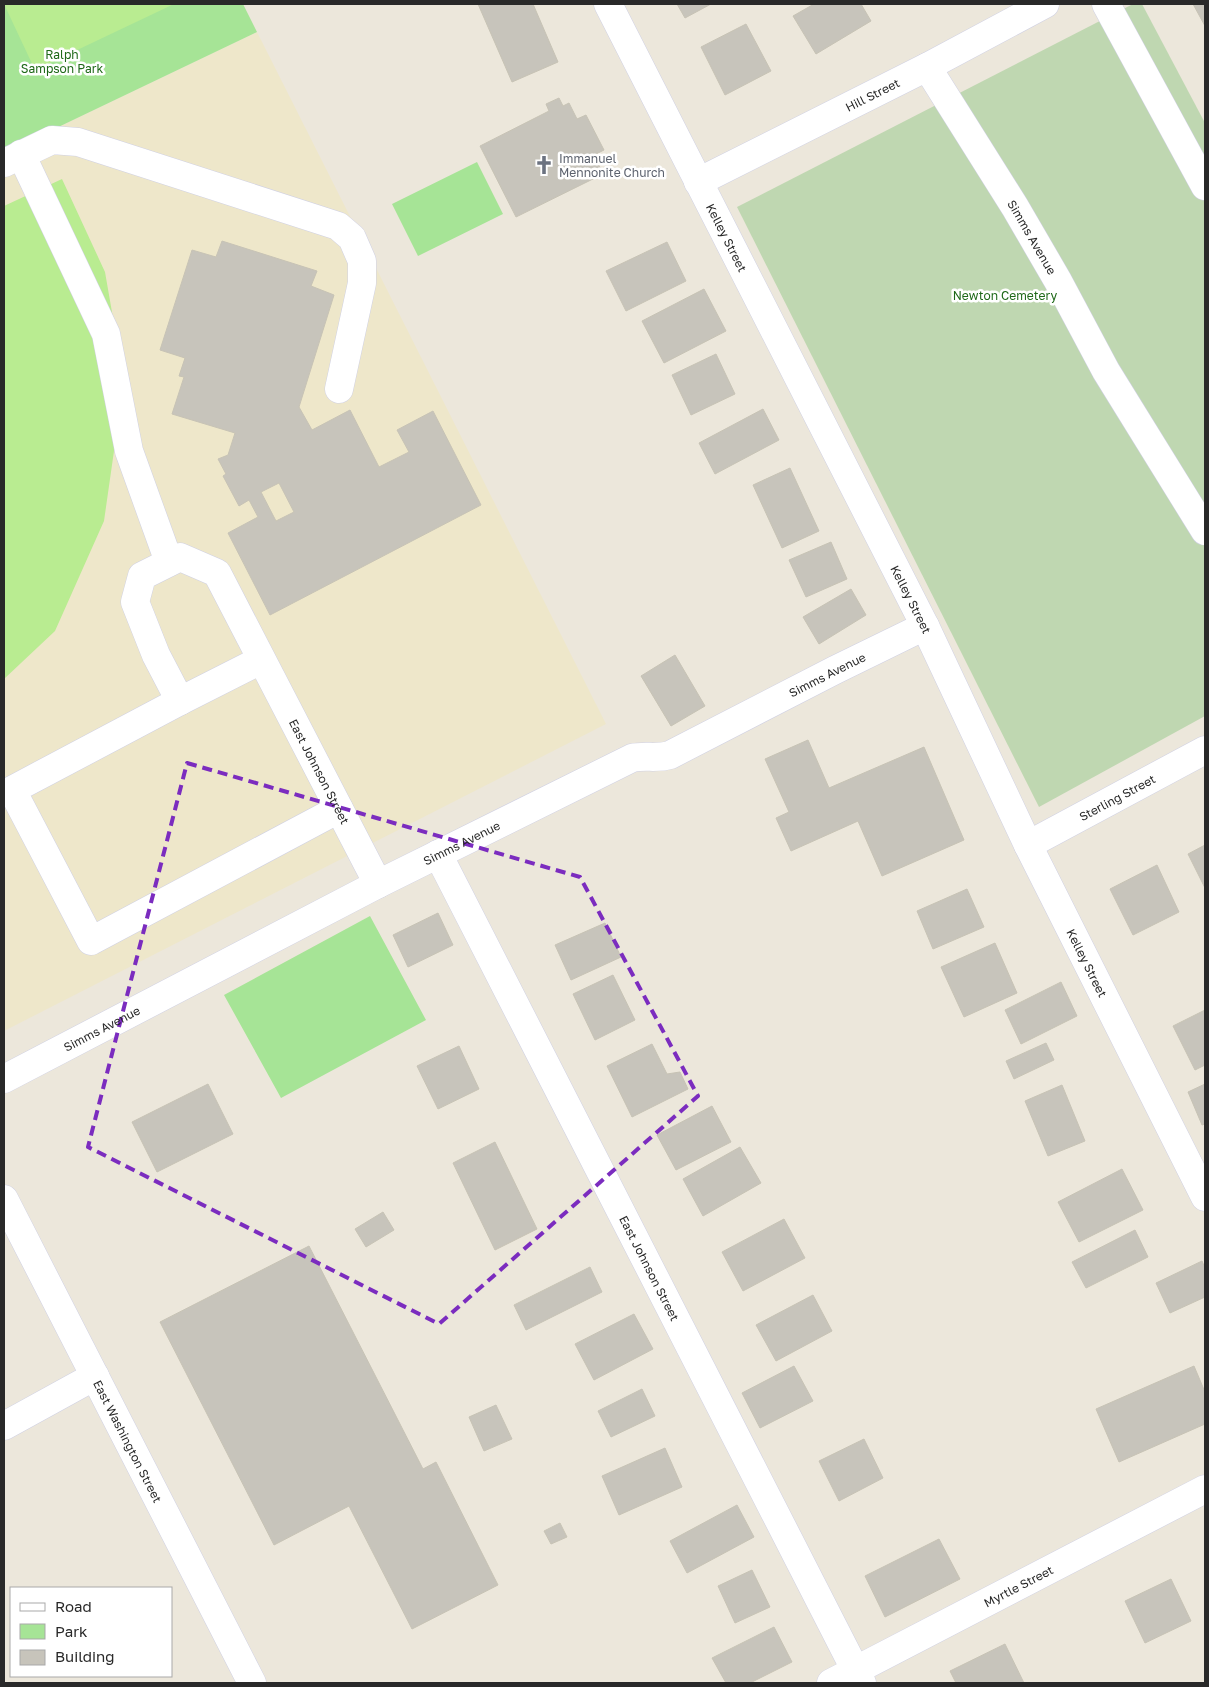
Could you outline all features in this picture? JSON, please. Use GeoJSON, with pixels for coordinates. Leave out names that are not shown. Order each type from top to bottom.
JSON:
{"type":"FeatureCollection","features":[{"type":"Feature","properties":{"kind":"street","name":"Kelley Street"},"geometry":{"type":"LineString","coordinates":[[608,4],[925,626],[1028,845],[1205,1197]]}},
{"type":"Feature","properties":{"kind":"street","name":"Hill Street"},"geometry":{"type":"LineString","coordinates":[[698,182],[927,67],[1045,4]]}},
{"type":"Feature","properties":{"kind":"street"},"geometry":{"type":"LineString","coordinates":[[1106,4],[1205,186]]}},
{"type":"Feature","properties":{"kind":"street","name":"Simms Avenue"},"geometry":{"type":"LineString","coordinates":[[927,67],[1015,207],[1058,281],[1106,371],[1205,531]]}},
{"type":"Feature","properties":{"kind":"street"},"geometry":{"type":"LineString","coordinates":[[180,701],[156,655],[135,602],[142,576],[169,562],[129,451],[106,334],[12,159],[52,140],[78,142],[338,226],[352,238],[362,260],[362,283],[339,389]]}},
{"type":"Feature","properties":{"kind":"street","name":"East Johnson Street"},"geometry":{"type":"LineString","coordinates":[[169,562],[180,557],[216,573],[378,884]]}},
{"type":"Feature","properties":{"kind":"street","name":"Simms Avenue"},"geometry":{"type":"LineString","coordinates":[[4,1079],[378,884],[632,758],[645,756],[658,758],[670,755],[925,626]]}},
{"type":"Feature","properties":{"kind":"street"},"geometry":{"type":"LineString","coordinates":[[261,660],[12,790],[91,941],[339,809]]}},
{"type":"Feature","properties":{"kind":"street","name":"Sterling Street"},"geometry":{"type":"LineString","coordinates":[[1028,845],[1205,750]]}},
{"type":"Feature","properties":{"kind":"street","name":"East Johnson Street"},"geometry":{"type":"LineString","coordinates":[[438,854],[858,1677]]}},
{"type":"Feature","properties":{"kind":"street","name":"East Washington Street"},"geometry":{"type":"LineString","coordinates":[[4,1199],[252,1683]]}},
{"type":"Feature","properties":{"kind":"street"},"geometry":{"type":"LineString","coordinates":[[4,1426],[95,1376]]}},
{"type":"Feature","properties":{"kind":"street","name":"Myrtle Street"},"geometry":{"type":"LineString","coordinates":[[831,1683],[858,1677],[1205,1489]]}},
{"type":"Feature","properties":{"kind":"highlighted area"},"geometry":{"type":"Polygon","coordinates":[[[187,763],[580,877],[698,1096],[439,1324],[88,1147],[187,763]]]}},
{"type":"Feature","properties":{"kind":"shaded area"},"geometry":{"type":"Polygon","coordinates":[[[257,32],[606,724],[4,1031],[4,153],[257,32]]]}},
{"type":"Feature","properties":{"kind":"green space","name":"Ralph Sampson Park"},"geometry":{"type":"Polygon","coordinates":[[[4,4],[243,4],[257,32],[4,153],[4,4]]]}},
{"type":"Feature","properties":{"kind":"green space"},"geometry":{"type":"Polygon","coordinates":[[[4,4],[174,4],[35,70],[4,4]]]}},
{"type":"Feature","properties":{"kind":"green space","name":"Newton Cemetery"},"geometry":{"type":"Polygon","coordinates":[[[1133,4],[1142,4],[1205,123],[1205,716],[1039,807],[737,207],[1133,4]]]}},
{"type":"Feature","properties":{"kind":"green space"},"geometry":{"type":"Polygon","coordinates":[[[477,162],[503,214],[418,256],[392,204],[477,162]]]}},
{"type":"Feature","properties":{"kind":"green space"},"geometry":{"type":"Polygon","coordinates":[[[62,179],[105,272],[124,381],[104,521],[55,631],[4,679],[4,206],[62,179]]]}},
{"type":"Feature","properties":{"kind":"green space"},"geometry":{"type":"Polygon","coordinates":[[[370,916],[426,1020],[281,1098],[224,995],[370,916]]]}},
{"type":"Feature","properties":{"kind":"building"},"geometry":{"type":"Polygon","coordinates":[[[478,4],[533,4],[558,62],[512,82],[478,4]]]}},
{"type":"Feature","properties":{"kind":"building"},"geometry":{"type":"Polygon","coordinates":[[[677,4],[711,4],[685,18],[677,4]]]}},
{"type":"Feature","properties":{"kind":"building"},"geometry":{"type":"Polygon","coordinates":[[[814,4],[861,4],[871,21],[816,54],[793,16],[814,4]]]}},
{"type":"Feature","properties":{"kind":"building"},"geometry":{"type":"Polygon","coordinates":[[[1193,4],[1205,4],[1205,26],[1193,4]]]}},
{"type":"Feature","properties":{"kind":"building"},"geometry":{"type":"Polygon","coordinates":[[[746,24],[771,71],[725,95],[701,47],[746,24]]]}},
{"type":"Feature","properties":{"kind":"building","name":"Immanuel Mennonite Church"},"geometry":{"type":"Polygon","coordinates":[[[559,98],[563,106],[569,103],[577,119],[586,115],[604,150],[594,155],[603,174],[516,217],[480,146],[549,111],[546,104],[559,98]]]}},
{"type":"Feature","properties":{"kind":"building"},"geometry":{"type":"Polygon","coordinates":[[[222,241],[317,271],[311,286],[334,295],[299,407],[312,430],[350,410],[379,467],[409,452],[397,430],[433,411],[481,505],[270,615],[228,533],[258,517],[249,500],[239,506],[223,476],[226,474],[218,459],[228,455],[235,433],[172,414],[184,377],[179,376],[185,358],[160,350],[192,250],[216,257],[222,241]],[[279,483],[261,492],[276,521],[294,512],[279,483]]]}},
{"type":"Feature","properties":{"kind":"building"},"geometry":{"type":"Polygon","coordinates":[[[667,242],[686,281],[626,311],[606,271],[667,242]]]}},
{"type":"Feature","properties":{"kind":"building"},"geometry":{"type":"Polygon","coordinates":[[[704,289],[726,331],[664,363],[642,321],[704,289]]]}},
{"type":"Feature","properties":{"kind":"building"},"geometry":{"type":"Polygon","coordinates":[[[716,354],[735,394],[691,415],[672,375],[716,354]]]}},
{"type":"Feature","properties":{"kind":"building"},"geometry":{"type":"Polygon","coordinates":[[[763,409],[779,440],[715,474],[699,443],[763,409]]]}},
{"type":"Feature","properties":{"kind":"building"},"geometry":{"type":"Polygon","coordinates":[[[790,468],[819,531],[782,548],[753,485],[790,468]]]}},
{"type":"Feature","properties":{"kind":"building"},"geometry":{"type":"Polygon","coordinates":[[[831,542],[847,579],[806,597],[789,560],[831,542]]]}},
{"type":"Feature","properties":{"kind":"building"},"geometry":{"type":"Polygon","coordinates":[[[851,589],[866,615],[819,644],[803,617],[851,589]]]}},
{"type":"Feature","properties":{"kind":"building"},"geometry":{"type":"Polygon","coordinates":[[[675,655],[705,706],[671,726],[641,676],[675,655]]]}},
{"type":"Feature","properties":{"kind":"building"},"geometry":{"type":"Polygon","coordinates":[[[808,740],[829,788],[924,747],[964,840],[882,876],[858,821],[791,851],[776,818],[789,812],[765,759],[808,740]]]}},
{"type":"Feature","properties":{"kind":"building"},"geometry":{"type":"Polygon","coordinates":[[[1205,845],[1205,888],[1188,854],[1205,845]]]}},
{"type":"Feature","properties":{"kind":"building"},"geometry":{"type":"Polygon","coordinates":[[[1157,865],[1179,912],[1133,935],[1110,889],[1157,865]]]}},
{"type":"Feature","properties":{"kind":"building"},"geometry":{"type":"Polygon","coordinates":[[[967,889],[984,927],[933,949],[917,911],[967,889]]]}},
{"type":"Feature","properties":{"kind":"building"},"geometry":{"type":"Polygon","coordinates":[[[438,913],[453,945],[408,967],[393,935],[438,913]]]}},
{"type":"Feature","properties":{"kind":"building"},"geometry":{"type":"Polygon","coordinates":[[[605,923],[621,957],[571,980],[555,945],[605,923]]]}},
{"type":"Feature","properties":{"kind":"building"},"geometry":{"type":"Polygon","coordinates":[[[995,943],[1017,993],[964,1017],[941,967],[995,943]]]}},
{"type":"Feature","properties":{"kind":"building"},"geometry":{"type":"Polygon","coordinates":[[[613,975],[635,1020],[595,1040],[573,994],[613,975]]]}},
{"type":"Feature","properties":{"kind":"building"},"geometry":{"type":"Polygon","coordinates":[[[1061,982],[1077,1016],[1021,1044],[1005,1010],[1061,982]]]}},
{"type":"Feature","properties":{"kind":"building"},"geometry":{"type":"Polygon","coordinates":[[[1205,1010],[1205,1065],[1195,1070],[1173,1026],[1205,1010]]]}},
{"type":"Feature","properties":{"kind":"building"},"geometry":{"type":"Polygon","coordinates":[[[1046,1043],[1054,1060],[1014,1079],[1006,1061],[1046,1043]]]}},
{"type":"Feature","properties":{"kind":"building"},"geometry":{"type":"Polygon","coordinates":[[[652,1044],[667,1074],[680,1072],[688,1089],[632,1117],[607,1066],[652,1044]]]}},
{"type":"Feature","properties":{"kind":"building"},"geometry":{"type":"Polygon","coordinates":[[[459,1046],[479,1089],[438,1109],[417,1066],[459,1046]]]}},
{"type":"Feature","properties":{"kind":"building"},"geometry":{"type":"Polygon","coordinates":[[[208,1084],[233,1134],[157,1172],[132,1122],[208,1084]]]}},
{"type":"Feature","properties":{"kind":"building"},"geometry":{"type":"Polygon","coordinates":[[[1205,1084],[1205,1124],[1202,1125],[1188,1092],[1205,1084]]]}},
{"type":"Feature","properties":{"kind":"building"},"geometry":{"type":"Polygon","coordinates":[[[1062,1085],[1085,1141],[1048,1156],[1025,1101],[1062,1085]]]}},
{"type":"Feature","properties":{"kind":"building"},"geometry":{"type":"Polygon","coordinates":[[[712,1106],[731,1142],[676,1170],[657,1135],[712,1106]]]}},
{"type":"Feature","properties":{"kind":"building"},"geometry":{"type":"Polygon","coordinates":[[[495,1142],[537,1229],[495,1250],[453,1163],[495,1142]]]}},
{"type":"Feature","properties":{"kind":"building"},"geometry":{"type":"Polygon","coordinates":[[[740,1147],[761,1183],[703,1216],[683,1179],[740,1147]]]}},
{"type":"Feature","properties":{"kind":"building"},"geometry":{"type":"Polygon","coordinates":[[[1122,1169],[1143,1210],[1079,1242],[1058,1202],[1122,1169]]]}},
{"type":"Feature","properties":{"kind":"building"},"geometry":{"type":"Polygon","coordinates":[[[383,1212],[394,1230],[366,1247],[355,1229],[383,1212]]]}},
{"type":"Feature","properties":{"kind":"building"},"geometry":{"type":"Polygon","coordinates":[[[784,1219],[805,1258],[743,1291],[722,1252],[784,1219]]]}},
{"type":"Feature","properties":{"kind":"building"},"geometry":{"type":"Polygon","coordinates":[[[1135,1230],[1148,1257],[1086,1288],[1072,1262],[1135,1230]]]}},
{"type":"Feature","properties":{"kind":"building"},"geometry":{"type":"Polygon","coordinates":[[[309,1246],[423,1469],[436,1462],[498,1585],[412,1629],[349,1506],[274,1545],[160,1322],[309,1246]]]}},
{"type":"Feature","properties":{"kind":"building"},"geometry":{"type":"Polygon","coordinates":[[[1202,1261],[1205,1268],[1205,1297],[1170,1313],[1156,1283],[1202,1261]]]}},
{"type":"Feature","properties":{"kind":"building"},"geometry":{"type":"Polygon","coordinates":[[[590,1267],[602,1292],[526,1330],[514,1305],[590,1267]]]}},
{"type":"Feature","properties":{"kind":"building"},"geometry":{"type":"Polygon","coordinates":[[[813,1295],[832,1331],[776,1361],[756,1325],[813,1295]]]}},
{"type":"Feature","properties":{"kind":"building"},"geometry":{"type":"Polygon","coordinates":[[[634,1314],[653,1349],[594,1380],[575,1344],[634,1314]]]}},
{"type":"Feature","properties":{"kind":"building"},"geometry":{"type":"Polygon","coordinates":[[[794,1366],[813,1401],[760,1428],[742,1393],[794,1366]]]}},
{"type":"Feature","properties":{"kind":"building"},"geometry":{"type":"Polygon","coordinates":[[[1194,1366],[1205,1392],[1205,1424],[1119,1462],[1096,1409],[1194,1366]]]}},
{"type":"Feature","properties":{"kind":"building"},"geometry":{"type":"Polygon","coordinates":[[[642,1389],[655,1416],[611,1437],[598,1411],[642,1389]]]}},
{"type":"Feature","properties":{"kind":"building"},"geometry":{"type":"Polygon","coordinates":[[[496,1405],[512,1439],[484,1451],[469,1417],[496,1405]]]}},
{"type":"Feature","properties":{"kind":"building"},"geometry":{"type":"Polygon","coordinates":[[[864,1439],[883,1478],[839,1501],[819,1461],[864,1439]]]}},
{"type":"Feature","properties":{"kind":"building"},"geometry":{"type":"Polygon","coordinates":[[[665,1448],[682,1487],[619,1515],[602,1476],[665,1448]]]}},
{"type":"Feature","properties":{"kind":"building"},"geometry":{"type":"Polygon","coordinates":[[[737,1505],[754,1537],[687,1573],[670,1541],[737,1505]]]}},
{"type":"Feature","properties":{"kind":"building"},"geometry":{"type":"Polygon","coordinates":[[[560,1523],[567,1537],[551,1544],[544,1531],[560,1523]]]}},
{"type":"Feature","properties":{"kind":"building"},"geometry":{"type":"Polygon","coordinates":[[[939,1539],[960,1579],[885,1617],[865,1576],[939,1539]]]}},
{"type":"Feature","properties":{"kind":"building"},"geometry":{"type":"Polygon","coordinates":[[[752,1570],[770,1607],[735,1623],[718,1586],[752,1570]]]}},
{"type":"Feature","properties":{"kind":"building"},"geometry":{"type":"Polygon","coordinates":[[[1171,1579],[1191,1621],[1145,1643],[1125,1601],[1171,1579]]]}},
{"type":"Feature","properties":{"kind":"building"},"geometry":{"type":"Polygon","coordinates":[[[774,1627],[792,1662],[750,1683],[726,1683],[712,1658],[774,1627]]]}},
{"type":"Feature","properties":{"kind":"building"},"geometry":{"type":"Polygon","coordinates":[[[1005,1644],[1024,1683],[956,1683],[950,1671],[1005,1644]]]}},
{"type":"Feature","properties":{"kind":"place","name":"Immanuel Mennonite Church"},"geometry":{"type":"Point","coordinates":[544,165]}}]}
